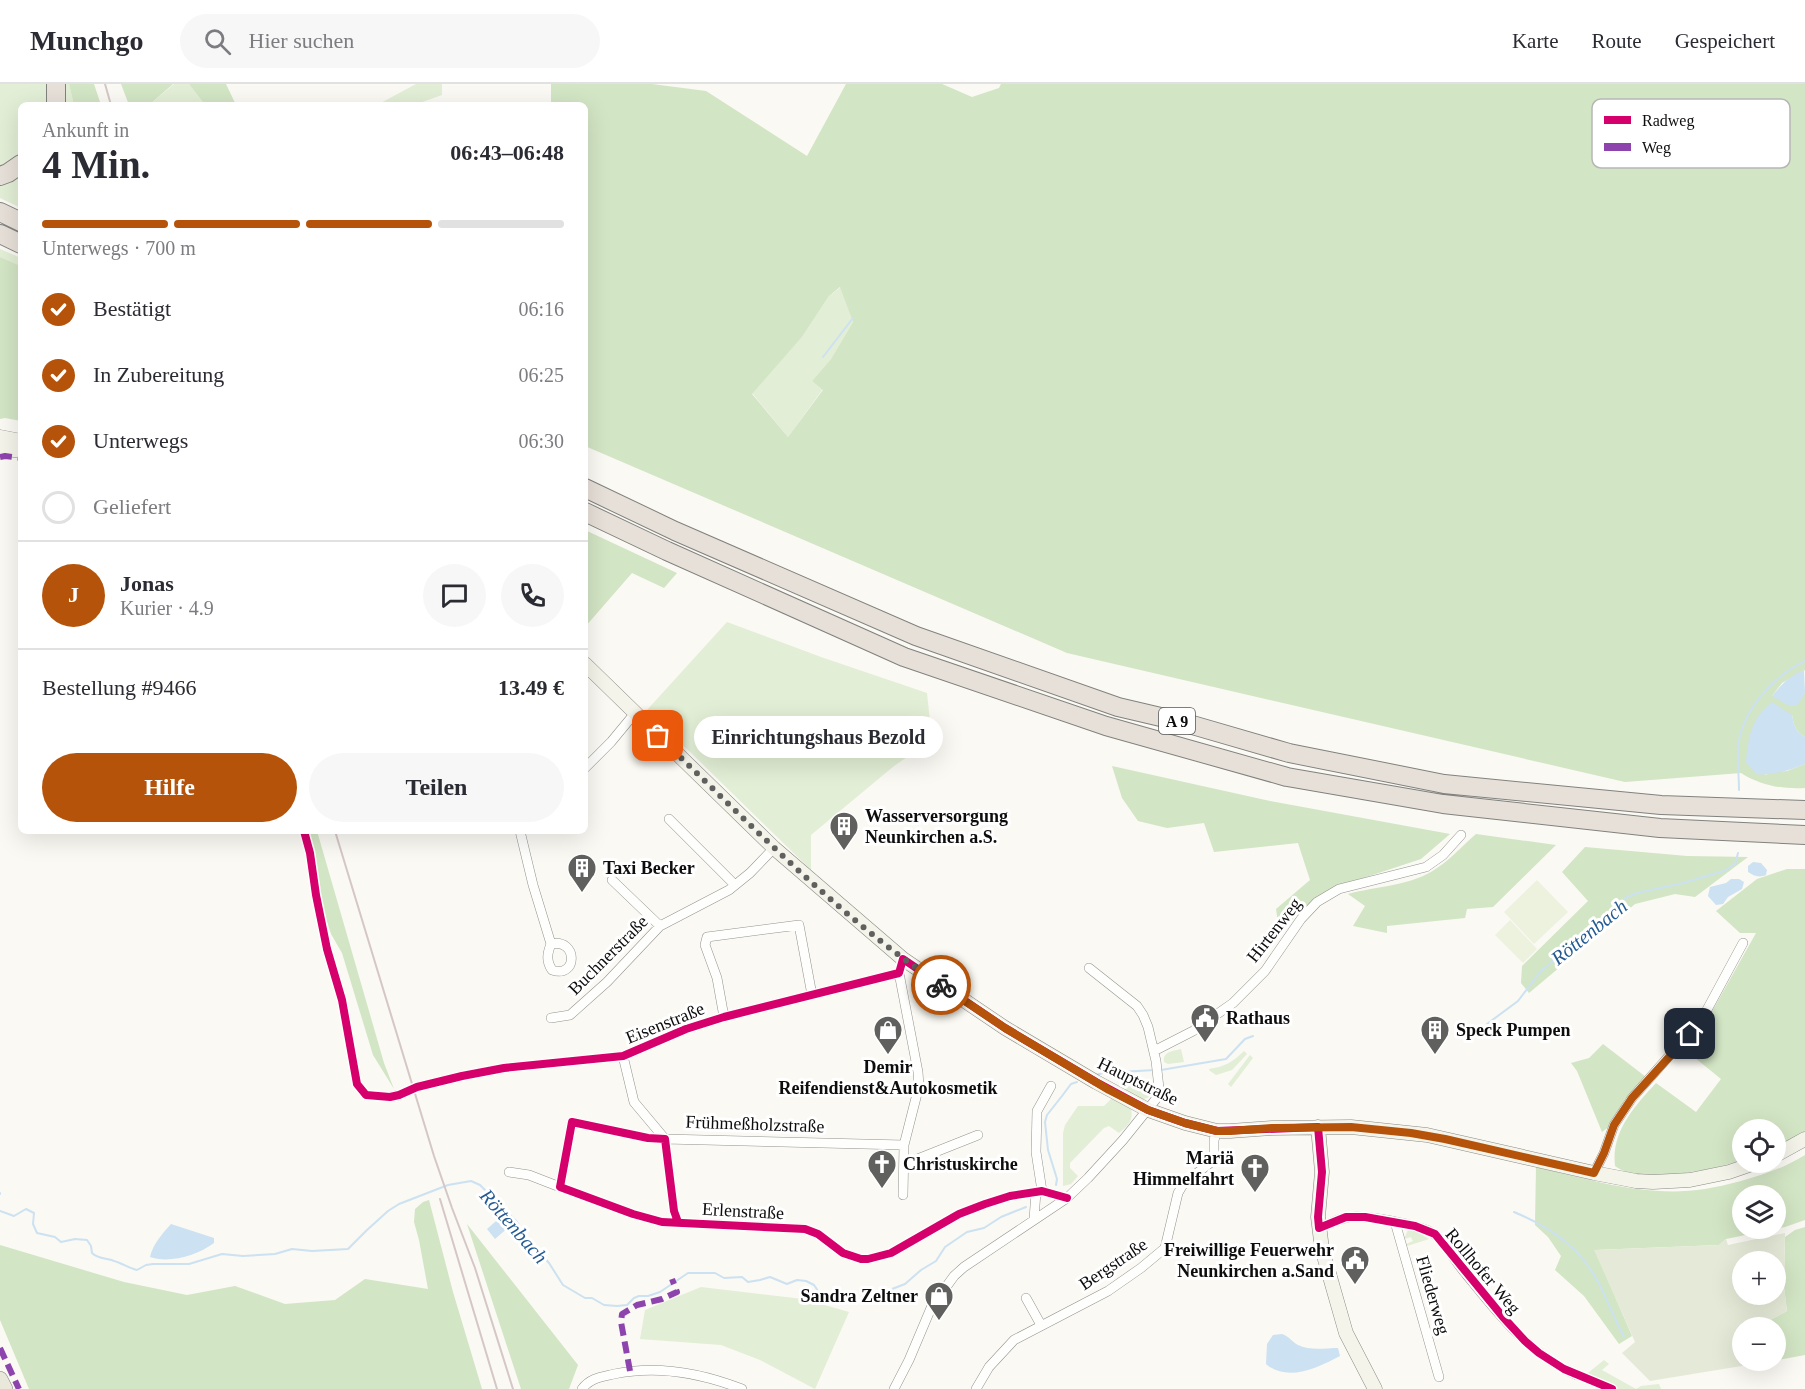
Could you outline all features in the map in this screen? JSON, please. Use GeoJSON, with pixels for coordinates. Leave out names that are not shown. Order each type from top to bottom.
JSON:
{"type":"FeatureCollection","features":[{"type":"Feature","properties":{"kind":"highway"},"geometry":{"type":"LineString","coordinates":[[0,176],[18,166]]}},
{"type":"Feature","properties":{"kind":"highway"},"geometry":{"type":"LineString","coordinates":[[0,212],[18,221]]}},
{"type":"Feature","properties":{"kind":"highway"},"geometry":{"type":"LineString","coordinates":[[0,234],[18,243]]}},
{"type":"Feature","properties":{"kind":"highway","name":"A 9"},"geometry":{"type":"LineString","coordinates":[[588,489],[675,531],[916,636],[1108,704],[1182,722],[1289,753],[1444,784],[1661,805],[1805,810]]}},
{"type":"Feature","properties":{"kind":"highway","name":"A 9"},"geometry":{"type":"LineString","coordinates":[[588,513],[904,657],[1106,726],[1287,777],[1455,806],[1660,828],[1805,835]]}},
{"type":"Feature","properties":{"kind":"main road"},"geometry":{"type":"LineString","coordinates":[[0,438],[18,441]]}},
{"type":"Feature","properties":{"kind":"main road"},"geometry":{"type":"LineString","coordinates":[[0,448],[18,450]]}},
{"type":"Feature","properties":{"kind":"main road","name":"Hauptstraße"},"geometry":{"type":"LineString","coordinates":[[588,667],[774,848],[903,959],[1005,1028],[1090,1079],[1148,1110],[1217,1131],[1318,1127],[1377,1129],[1427,1135],[1636,1181],[1670,1181],[1708,1177],[1732,1170]]}},
{"type":"Feature","properties":{"kind":"main road"},"geometry":{"type":"LineString","coordinates":[[1318,1127],[1322,1173],[1318,1217],[1329,1276],[1346,1333],[1375,1389]]}},
{"type":"Feature","properties":{"kind":"main road"},"geometry":{"type":"LineString","coordinates":[[1786,1149],[1805,1139]]}},
{"type":"Feature","properties":{"kind":"main road"},"geometry":{"type":"LineString","coordinates":[[0,1379],[4,1389]]}},
{"type":"Feature","properties":{"kind":"street"},"geometry":{"type":"LineString","coordinates":[[588,765],[611,742],[635,712]]}},
{"type":"Feature","properties":{"kind":"street"},"geometry":{"type":"LineString","coordinates":[[669,819],[735,885]]}},
{"type":"Feature","properties":{"kind":"street"},"geometry":{"type":"LineString","coordinates":[[521,834],[551,944]]}},
{"type":"Feature","properties":{"kind":"street","name":"Hirtenweg"},"geometry":{"type":"LineString","coordinates":[[1155,1056],[1233,1003],[1265,971],[1301,919],[1317,902],[1339,889],[1426,867],[1443,855],[1461,835]]}},
{"type":"Feature","properties":{"kind":"street","name":"Buchnerstraße"},"geometry":{"type":"LineString","coordinates":[[551,1018],[570,1015],[607,982],[660,926],[735,885],[774,848]]}},
{"type":"Feature","properties":{"kind":"street"},"geometry":{"type":"LineString","coordinates":[[612,880],[660,926]]}},
{"type":"Feature","properties":{"kind":"street"},"geometry":{"type":"LineString","coordinates":[[724,1017],[717,978],[705,945],[707,937],[799,925],[812,995]]}},
{"type":"Feature","properties":{"kind":"street"},"geometry":{"type":"LineString","coordinates":[[1594,1173],[1614,1125],[1632,1098],[1702,1019],[1743,943]]}},
{"type":"Feature","properties":{"kind":"street"},"geometry":{"type":"LineString","coordinates":[[903,959],[899,973],[919,1086],[904,1145],[903,1195]]}},
{"type":"Feature","properties":{"kind":"street"},"geometry":{"type":"LineString","coordinates":[[894,1389],[931,1308],[954,1276],[1067,1198],[1088,1178],[1156,1099],[1159,1084],[1148,1027],[1137,1006],[1089,968]]}},
{"type":"Feature","properties":{"kind":"street","name":"Eisenstraße"},"geometry":{"type":"LineString","coordinates":[[390,1097],[417,1087],[494,1070],[623,1056],[686,1029],[724,1017],[899,973]]}},
{"type":"Feature","properties":{"kind":"street","name":"Frühmeßholzstraße"},"geometry":{"type":"LineString","coordinates":[[623,1056],[634,1102],[665,1139],[904,1145]]}},
{"type":"Feature","properties":{"kind":"street"},"geometry":{"type":"LineString","coordinates":[[1034,1219],[1039,1192],[1036,1111],[1051,1086]]}},
{"type":"Feature","properties":{"kind":"street"},"geometry":{"type":"LineString","coordinates":[[560,1188],[572,1122],[648,1138],[665,1139],[674,1211],[678,1222]]}},
{"type":"Feature","properties":{"kind":"street","name":"Bergstraße"},"geometry":{"type":"LineString","coordinates":[[976,1389],[989,1366],[1014,1340],[1108,1291],[1165,1248],[1178,1193],[1184,1183],[1214,1160],[1214,1140],[1217,1131]]}},
{"type":"Feature","properties":{"kind":"street"},"geometry":{"type":"LineString","coordinates":[[904,1164],[978,1135]]}},
{"type":"Feature","properties":{"kind":"street","name":"Erlenstraße"},"geometry":{"type":"LineString","coordinates":[[509,1172],[530,1175],[633,1214],[662,1222],[805,1229],[818,1234],[843,1253],[861,1259],[891,1253],[959,1214],[1011,1196],[1039,1192],[1067,1198]]}},
{"type":"Feature","properties":{"kind":"street","name":"Rollhofer Weg"},"geometry":{"type":"LineString","coordinates":[[1319,1228],[1346,1217],[1365,1217],[1415,1226],[1435,1234],[1465,1274],[1525,1341],[1564,1369],[1577,1374]]}},
{"type":"Feature","properties":{"kind":"street","name":"Fliederweg"},"geometry":{"type":"LineString","coordinates":[[1395,1222],[1439,1377]]}},
{"type":"Feature","properties":{"kind":"street"},"geometry":{"type":"LineString","coordinates":[[1026,1298],[1041,1325]]}},
{"type":"Feature","properties":{"kind":"street"},"geometry":{"type":"LineString","coordinates":[[582,1389],[591,1380],[602,1376],[647,1370],[674,1371],[706,1377],[741,1389]]}},
{"type":"Feature","properties":{"kind":"green space"},"geometry":{"type":"Polygon","coordinates":[[[0,84],[48,84],[47,102],[18,102],[18,158],[0,171],[0,84]]]}},
{"type":"Feature","properties":{"kind":"green space"},"geometry":{"type":"Polygon","coordinates":[[[61,84],[69,84],[73,102],[62,102],[61,84]]]}},
{"type":"Feature","properties":{"kind":"green space"},"geometry":{"type":"Polygon","coordinates":[[[69,84],[94,84],[100,102],[73,102],[69,84]]]}},
{"type":"Feature","properties":{"kind":"green space"},"geometry":{"type":"Polygon","coordinates":[[[121,84],[173,84],[152,102],[128,102],[121,84]]]}},
{"type":"Feature","properties":{"kind":"green space"},"geometry":{"type":"Polygon","coordinates":[[[174,84],[189,84],[203,102],[153,102],[174,84]]]}},
{"type":"Feature","properties":{"kind":"green space"},"geometry":{"type":"Polygon","coordinates":[[[189,84],[226,84],[235,102],[203,102],[189,84]]]}},
{"type":"Feature","properties":{"kind":"green space"},"geometry":{"type":"Polygon","coordinates":[[[416,84],[442,84],[442,95],[422,102],[383,102],[416,84]]]}},
{"type":"Feature","properties":{"kind":"green space"},"geometry":{"type":"Polygon","coordinates":[[[551,84],[652,84],[706,91],[807,156],[846,84],[942,84],[972,97],[999,88],[1001,84],[1805,84],[1805,671],[1782,683],[1772,696],[1803,695],[1805,693],[1805,737],[1796,728],[1792,715],[1765,775],[1787,771],[1805,764],[1805,788],[1772,786],[1741,773],[1625,782],[1067,653],[588,447],[588,102],[551,102],[551,84]],[[840,287],[829,296],[802,337],[752,394],[788,437],[823,390],[812,381],[831,359],[853,322],[840,287]]]}},
{"type":"Feature","properties":{"kind":"green space"},"geometry":{"type":"Polygon","coordinates":[[[18,171],[18,207],[0,198],[0,181],[18,171]]]}},
{"type":"Feature","properties":{"kind":"green space"},"geometry":{"type":"Polygon","coordinates":[[[0,249],[18,257],[18,265],[0,257],[0,249]]]}},
{"type":"Feature","properties":{"kind":"green space"},"geometry":{"type":"Polygon","coordinates":[[[0,257],[18,265],[18,420],[0,419],[0,257]]]}},
{"type":"Feature","properties":{"kind":"green space"},"geometry":{"type":"Polygon","coordinates":[[[841,287],[853,322],[831,359],[812,381],[823,389],[788,437],[752,393],[802,337],[829,296],[841,287]]]}},
{"type":"Feature","properties":{"kind":"green space"},"geometry":{"type":"Polygon","coordinates":[[[588,531],[677,573],[664,588],[632,573],[588,624],[588,531]]]}},
{"type":"Feature","properties":{"kind":"green space"},"geometry":{"type":"Polygon","coordinates":[[[727,622],[927,693],[932,740],[894,766],[811,835],[811,870],[647,710],[727,622]]]}},
{"type":"Feature","properties":{"kind":"green space"},"geometry":{"type":"Polygon","coordinates":[[[1112,766],[1270,801],[1450,834],[1421,859],[1330,889],[1299,911],[1280,935],[1276,909],[1310,880],[1298,843],[1214,852],[1204,823],[1167,828],[1138,821],[1122,798],[1112,766]]]}},
{"type":"Feature","properties":{"kind":"green space"},"geometry":{"type":"Polygon","coordinates":[[[306,834],[318,834],[384,1063],[394,1089],[373,1055],[342,953],[331,934],[318,893],[306,834]]]}},
{"type":"Feature","properties":{"kind":"green space"},"geometry":{"type":"Polygon","coordinates":[[[1476,834],[1556,845],[1493,907],[1467,909],[1465,918],[1387,926],[1387,933],[1353,926],[1365,906],[1348,894],[1417,879],[1437,868],[1476,834]]]}},
{"type":"Feature","properties":{"kind":"green space"},"geometry":{"type":"Polygon","coordinates":[[[1585,847],[1687,856],[1748,857],[1695,897],[1675,894],[1635,904],[1529,993],[1521,983],[1522,966],[1588,901],[1562,872],[1585,847]]]}},
{"type":"Feature","properties":{"kind":"green space"},"geometry":{"type":"Polygon","coordinates":[[[1787,869],[1805,869],[1805,1131],[1786,1142],[1786,1119],[1732,1119],[1732,1163],[1677,1174],[1641,1175],[1626,1172],[1615,1166],[1620,1131],[1632,1111],[1656,1083],[1696,1112],[1721,1079],[1684,1049],[1705,1024],[1756,933],[1740,933],[1716,911],[1757,879],[1787,869]]]}},
{"type":"Feature","properties":{"kind":"green space"},"geometry":{"type":"Polygon","coordinates":[[[1537,880],[1568,912],[1534,944],[1504,912],[1537,880]]]}},
{"type":"Feature","properties":{"kind":"green space"},"geometry":{"type":"Polygon","coordinates":[[[1510,920],[1537,949],[1523,963],[1495,935],[1510,920]]]}},
{"type":"Feature","properties":{"kind":"green space"},"geometry":{"type":"Polygon","coordinates":[[[1603,1044],[1646,1077],[1625,1099],[1610,1126],[1602,1132],[1577,1071],[1571,1063],[1589,1058],[1603,1044]]]}},
{"type":"Feature","properties":{"kind":"green space"},"geometry":{"type":"Polygon","coordinates":[[[1181,1049],[1184,1062],[1168,1064],[1164,1062],[1166,1054],[1181,1049]]]}},
{"type":"Feature","properties":{"kind":"green space"},"geometry":{"type":"Polygon","coordinates":[[[1244,1051],[1247,1054],[1232,1070],[1216,1075],[1210,1071],[1209,1069],[1232,1061],[1244,1051]]]}},
{"type":"Feature","properties":{"kind":"green space"},"geometry":{"type":"Polygon","coordinates":[[[1250,1055],[1253,1058],[1231,1087],[1228,1084],[1250,1055]]]}},
{"type":"Feature","properties":{"kind":"green space"},"geometry":{"type":"Polygon","coordinates":[[[1154,1082],[1151,1093],[1145,1099],[1118,1087],[1154,1082]]]}},
{"type":"Feature","properties":{"kind":"green space"},"geometry":{"type":"Polygon","coordinates":[[[1112,1098],[1131,1109],[1132,1117],[1129,1123],[1119,1133],[1109,1126],[1104,1128],[1070,1163],[1070,1168],[1078,1176],[1071,1184],[1063,1186],[1065,1125],[1078,1106],[1104,1106],[1112,1098]]]}},
{"type":"Feature","properties":{"kind":"green space"},"geometry":{"type":"Polygon","coordinates":[[[1805,1155],[1805,1220],[1786,1227],[1786,1185],[1732,1185],[1732,1238],[1726,1239],[1719,1245],[1595,1250],[1632,1336],[1619,1344],[1584,1296],[1555,1270],[1561,1256],[1548,1237],[1535,1225],[1536,1167],[1620,1186],[1684,1191],[1710,1188],[1766,1173],[1786,1173],[1786,1164],[1805,1155]]]}},
{"type":"Feature","properties":{"kind":"green space"},"geometry":{"type":"Polygon","coordinates":[[[429,1200],[482,1389],[29,1389],[0,1320],[0,1245],[124,1282],[187,1295],[235,1286],[285,1304],[335,1300],[365,1279],[428,1289],[414,1222],[415,1209],[429,1200]]]}},
{"type":"Feature","properties":{"kind":"green space"},"geometry":{"type":"Polygon","coordinates":[[[467,1224],[578,1365],[569,1389],[521,1389],[467,1224]]]}},
{"type":"Feature","properties":{"kind":"green space"},"geometry":{"type":"Polygon","coordinates":[[[1805,1227],[1805,1355],[1786,1359],[1786,1317],[1776,1317],[1787,1311],[1785,1239],[1795,1230],[1805,1227]]]}},
{"type":"Feature","properties":{"kind":"green space"},"geometry":{"type":"Polygon","coordinates":[[[1408,1230],[1416,1231],[1429,1239],[1407,1246],[1406,1244],[1413,1241],[1411,1237],[1404,1239],[1408,1230]]]}},
{"type":"Feature","properties":{"kind":"green space"},"geometry":{"type":"Polygon","coordinates":[[[1726,1239],[1728,1245],[1756,1239],[1785,1239],[1785,1251],[1732,1251],[1732,1305],[1786,1305],[1786,1303],[1787,1311],[1776,1317],[1732,1317],[1732,1368],[1650,1381],[1622,1353],[1635,1342],[1594,1250],[1719,1245],[1726,1239]]]}},
{"type":"Feature","properties":{"kind":"green space"},"geometry":{"type":"Polygon","coordinates":[[[701,1287],[803,1299],[849,1312],[815,1389],[760,1360],[721,1345],[640,1339],[645,1310],[701,1287]]]}},
{"type":"Feature","properties":{"kind":"green space"},"geometry":{"type":"Polygon","coordinates":[[[1604,1360],[1609,1364],[1602,1370],[1636,1389],[1618,1389],[1590,1377],[1588,1373],[1604,1360]]]}},
{"type":"Feature","properties":{"kind":"green space"},"geometry":{"type":"Polygon","coordinates":[[[1659,1384],[1661,1389],[1636,1389],[1641,1386],[1659,1384]]]}},
{"type":"Feature","properties":{"kind":"water"},"geometry":{"type":"Polygon","coordinates":[[[1804,670],[1805,693],[1797,706],[1789,706],[1772,696],[1786,681],[1804,670]]]}},
{"type":"Feature","properties":{"kind":"water"},"geometry":{"type":"Polygon","coordinates":[[[1772,702],[1792,715],[1796,728],[1805,737],[1805,764],[1775,773],[1756,774],[1746,762],[1748,745],[1759,714],[1772,702]]]}},
{"type":"Feature","properties":{"kind":"water"},"geometry":{"type":"Polygon","coordinates":[[[1753,862],[1761,863],[1767,870],[1766,875],[1757,876],[1748,872],[1748,866],[1753,862]]]}},
{"type":"Feature","properties":{"kind":"water"},"geometry":{"type":"Polygon","coordinates":[[[1731,879],[1744,882],[1742,889],[1728,897],[1723,904],[1716,905],[1708,896],[1710,887],[1726,883],[1731,879]]]}},
{"type":"Feature","properties":{"kind":"water"},"geometry":{"type":"Polygon","coordinates":[[[503,1215],[511,1225],[495,1239],[487,1229],[503,1215]]]}},
{"type":"Feature","properties":{"kind":"water"},"geometry":{"type":"Polygon","coordinates":[[[171,1224],[214,1238],[214,1243],[200,1251],[174,1259],[150,1257],[161,1235],[171,1224]]]}},
{"type":"Feature","properties":{"kind":"water"},"geometry":{"type":"Polygon","coordinates":[[[1282,1334],[1302,1347],[1338,1348],[1340,1356],[1323,1365],[1303,1371],[1293,1373],[1274,1370],[1266,1364],[1267,1344],[1273,1335],[1282,1334]]]}},
{"type":"Feature","properties":{"kind":"waterway"},"geometry":{"type":"LineString","coordinates":[[823,357],[853,318]]}},
{"type":"Feature","properties":{"kind":"waterway","name":"Röttenbach"},"geometry":{"type":"LineString","coordinates":[[1739,790],[1739,743],[1746,718],[1767,689],[1785,673],[1805,661]]}},
{"type":"Feature","properties":{"kind":"waterway","name":"Röttenbach"},"geometry":{"type":"LineString","coordinates":[[1487,1024],[1518,1001],[1540,972],[1625,898],[1724,871],[1735,864],[1738,853]]}},
{"type":"Feature","properties":{"kind":"waterway","name":"Röttenbach"},"geometry":{"type":"LineString","coordinates":[[1161,1070],[1226,1059],[1245,1039],[1253,1036]]}},
{"type":"Feature","properties":{"kind":"waterway","name":"Röttenbach"},"geometry":{"type":"LineString","coordinates":[[1096,1075],[1155,1070]]}},
{"type":"Feature","properties":{"kind":"waterway","name":"Röttenbach"},"geometry":{"type":"LineString","coordinates":[[1056,1185],[1057,1179],[1048,1150],[1045,1122],[1047,1115],[1071,1084],[1077,1082]]}},
{"type":"Feature","properties":{"kind":"waterway","name":"Röttenbach"},"geometry":{"type":"LineString","coordinates":[[0,1211],[14,1216],[26,1209],[34,1213],[33,1224],[37,1233],[55,1237],[61,1242],[75,1239],[87,1240],[94,1255],[137,1270],[153,1264],[189,1264],[222,1254],[243,1256],[275,1254],[292,1249],[312,1251],[348,1249],[388,1211],[399,1204],[448,1185],[471,1181],[480,1185],[517,1222],[563,1285],[585,1298],[592,1298],[604,1305],[617,1306],[627,1305],[639,1296],[660,1292],[688,1273],[715,1273],[724,1278],[742,1277],[748,1282],[770,1277],[787,1284],[797,1280],[806,1281],[814,1285],[818,1291],[834,1294],[846,1302],[868,1303],[887,1291],[905,1284],[936,1261],[945,1247],[967,1232],[984,1228],[1001,1217],[1026,1207]]}},
{"type":"Feature","properties":{"kind":"waterway"},"geometry":{"type":"LineString","coordinates":[[1514,1212],[1553,1233],[1579,1255],[1597,1280],[1624,1337]]}},
{"type":"Feature","properties":{"kind":"railway"},"geometry":{"type":"LineString","coordinates":[[105,84],[110,102]]}},
{"type":"Feature","properties":{"kind":"railway"},"geometry":{"type":"LineString","coordinates":[[336,834],[434,1156],[475,1268],[513,1389]]}},
{"type":"Feature","properties":{"kind":"railway"},"geometry":{"type":"LineString","coordinates":[[440,1199],[497,1389]]}},
{"type":"Feature","properties":{"kind":"marked path"},"geometry":{"type":"LineString","coordinates":[[0,457],[18,458]]}},
{"type":"Feature","properties":{"kind":"marked path"},"geometry":{"type":"LineString","coordinates":[[630,1371],[621,1322],[622,1314],[637,1305],[662,1299],[677,1292],[672,1279]]}},
{"type":"Feature","properties":{"kind":"marked path"},"geometry":{"type":"LineString","coordinates":[[0,1348],[19,1389]]}},
{"type":"Feature","properties":{"kind":"cycle path"},"geometry":{"type":"LineString","coordinates":[[305,834],[327,949],[342,1000],[357,1084],[366,1095],[390,1097],[417,1087],[504,1068],[623,1056],[686,1029],[724,1017],[899,973],[903,959],[1005,1028],[1148,1110],[1217,1131],[1318,1127],[1322,1172],[1319,1228],[1346,1217],[1365,1217],[1415,1226],[1435,1234],[1525,1341],[1564,1369],[1612,1389]]}},
{"type":"Feature","properties":{"kind":"cycle path"},"geometry":{"type":"LineString","coordinates":[[678,1222],[674,1211],[665,1139],[648,1138],[572,1122],[560,1187],[633,1214],[662,1222],[805,1229],[818,1234],[843,1253],[861,1259],[891,1253],[959,1214],[1010,1196],[1042,1191],[1067,1198]]}},
{"type":"Feature","properties":{"kind":"way so far"},"geometry":{"type":"LineString","coordinates":[[658,736],[822,891],[903,959],[941,985]]}},
{"type":"Feature","properties":{"kind":"place","name":"Einrichtungshaus Bezold"},"geometry":{"type":"Point","coordinates":[658,736]}},
{"type":"Feature","properties":{"kind":"place","name":"Wasserversorgung Neunkirchen a.S."},"geometry":{"type":"Point","coordinates":[844,852]}},
{"type":"Feature","properties":{"kind":"place","name":"Taxi Becker"},"geometry":{"type":"Point","coordinates":[582,894]}},
{"type":"Feature","properties":{"kind":"place","name":"Rathaus"},"geometry":{"type":"Point","coordinates":[1205,1044]}},
{"type":"Feature","properties":{"kind":"place","name":"Demir Reifendienst&Autokosmetik"},"geometry":{"type":"Point","coordinates":[888,1056]}},
{"type":"Feature","properties":{"kind":"place","name":"Speck Pumpen"},"geometry":{"type":"Point","coordinates":[1435,1056]}},
{"type":"Feature","properties":{"kind":"place","name":"Christuskirche"},"geometry":{"type":"Point","coordinates":[882,1190]}},
{"type":"Feature","properties":{"kind":"place","name":"Mariä Himmelfahrt"},"geometry":{"type":"Point","coordinates":[1255,1194]}},
{"type":"Feature","properties":{"kind":"place","name":"Freiwillige Feuerwehr Neunkirchen a.Sand"},"geometry":{"type":"Point","coordinates":[1355,1286]}},
{"type":"Feature","properties":{"kind":"place","name":"Sandra Zeltner"},"geometry":{"type":"Point","coordinates":[939,1322]}},
{"type":"Feature","properties":{"kind":"route"},"geometry":{"type":"LineString","coordinates":[[941,985],[1005,1028],[1109,1090],[1148,1110],[1185,1123],[1217,1131],[1351,1127],[1411,1133],[1594,1173],[1614,1125],[1632,1098],[1690,1034]]}}]}
